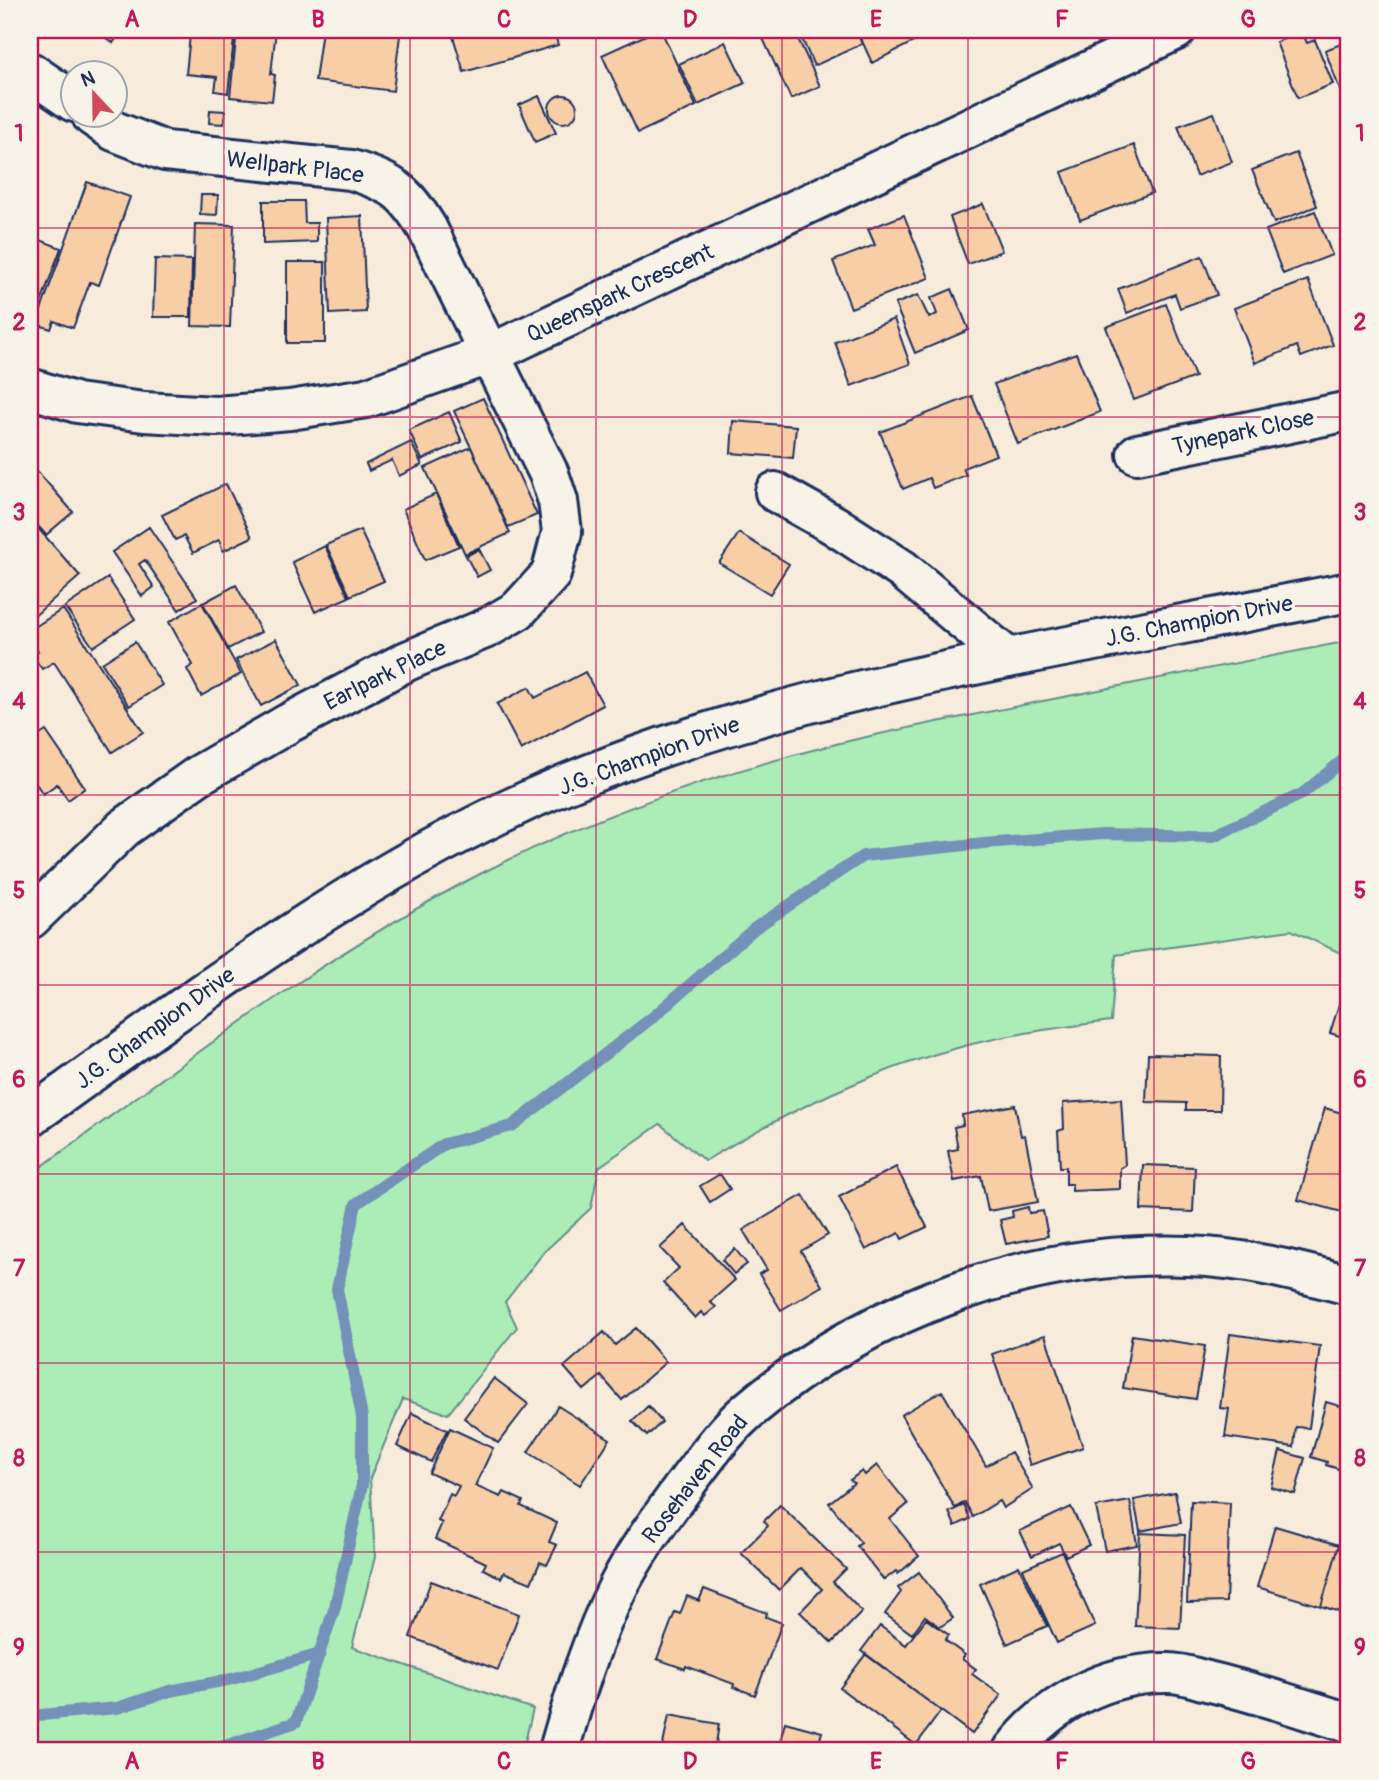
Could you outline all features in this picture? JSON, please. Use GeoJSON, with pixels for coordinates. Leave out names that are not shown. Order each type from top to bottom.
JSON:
{"type":"FeatureCollection","features":[{"type":"Feature","properties":{"kind":"street","name":"Queenspark Crescent"},"geometry":{"type":"LineString","coordinates":[[30,388],[77,403],[144,412],[216,416],[290,410],[366,398],[490,354],[1176,30]]}},
{"type":"Feature","properties":{"kind":"street"},"geometry":{"type":"LineString","coordinates":[[30,72],[60,93]]}},
{"type":"Feature","properties":{"kind":"street","name":"Wellpark Place"},"geometry":{"type":"LineString","coordinates":[[113,130],[165,152],[351,170],[379,179],[399,190],[412,204],[427,228],[490,354]]}},
{"type":"Feature","properties":{"kind":"street","name":"Earlpark Place"},"geometry":{"type":"LineString","coordinates":[[30,919],[124,828],[199,775],[289,723],[407,661],[487,628],[518,610],[551,575],[562,532],[558,501],[549,474],[490,354]]}},
{"type":"Feature","properties":{"kind":"street","name":"Tynepark Close"},"geometry":{"type":"LineString","coordinates":[[1137,454],[1349,411]]}},
{"type":"Feature","properties":{"kind":"street"},"geometry":{"type":"LineString","coordinates":[[775,492],[834,525],[902,570],[1009,658]]}},
{"type":"Feature","properties":{"kind":"street","name":"J.G. Champion Drive"},"geometry":{"type":"LineString","coordinates":[[30,1117],[281,938],[379,877],[488,819],[562,785],[733,724],[845,693],[1349,592]]}},
{"type":"Feature","properties":{"kind":"street","name":"Rosehaven Road"},"geometry":{"type":"LineString","coordinates":[[559,1750],[591,1644],[619,1584],[655,1526],[707,1456],[748,1410],[797,1373],[854,1337],[951,1293],[1048,1265],[1127,1256],[1189,1256],[1266,1263],[1349,1285]]}},
{"type":"Feature","properties":{"kind":"street"},"geometry":{"type":"LineString","coordinates":[[1013,1750],[1050,1711],[1082,1692],[1126,1677],[1171,1672],[1233,1687],[1349,1723]]}},
{"type":"Feature","properties":{"kind":"green space"},"geometry":{"type":"Polygon","coordinates":[[[1349,641],[1349,957],[1291,930],[1116,955],[1111,1021],[986,1041],[899,1066],[832,1093],[705,1161],[660,1124],[599,1167],[591,1208],[544,1252],[505,1302],[517,1327],[448,1414],[403,1399],[370,1478],[375,1557],[352,1647],[533,1709],[523,1750],[30,1750],[30,1175],[250,1015],[364,940],[482,873],[611,815],[745,769],[862,738],[1349,641]]]}},
{"type":"Feature","properties":{"kind":"building"},"geometry":{"type":"Polygon","coordinates":[[[95,30],[122,30],[113,43],[95,30]]]}},
{"type":"Feature","properties":{"kind":"building"},"geometry":{"type":"Polygon","coordinates":[[[198,30],[235,30],[228,93],[215,91],[217,77],[186,74],[190,35],[197,36],[198,30]]]}},
{"type":"Feature","properties":{"kind":"building"},"geometry":{"type":"Polygon","coordinates":[[[237,30],[276,30],[271,74],[275,75],[272,101],[230,97],[237,30]]]}},
{"type":"Feature","properties":{"kind":"building"},"geometry":{"type":"Polygon","coordinates":[[[322,30],[359,30],[400,35],[393,91],[315,81],[322,30]]]}},
{"type":"Feature","properties":{"kind":"building"},"geometry":{"type":"Polygon","coordinates":[[[451,30],[562,30],[554,32],[558,45],[464,72],[451,30]]]}},
{"type":"Feature","properties":{"kind":"building"},"geometry":{"type":"Polygon","coordinates":[[[661,30],[696,106],[638,133],[602,55],[661,30]]]}},
{"type":"Feature","properties":{"kind":"building"},"geometry":{"type":"Polygon","coordinates":[[[759,30],[794,30],[820,86],[791,99],[759,30]]]}},
{"type":"Feature","properties":{"kind":"building"},"geometry":{"type":"Polygon","coordinates":[[[798,30],[856,30],[862,44],[814,66],[798,30]]]}},
{"type":"Feature","properties":{"kind":"building"},"geometry":{"type":"Polygon","coordinates":[[[857,30],[934,30],[935,31],[872,63],[857,30]]]}},
{"type":"Feature","properties":{"kind":"building"},"geometry":{"type":"Polygon","coordinates":[[[1302,32],[1307,43],[1315,40],[1333,84],[1298,98],[1276,42],[1302,32]]]}},
{"type":"Feature","properties":{"kind":"building"},"geometry":{"type":"Polygon","coordinates":[[[1349,41],[1349,98],[1344,101],[1325,50],[1349,41]]]}},
{"type":"Feature","properties":{"kind":"building"},"geometry":{"type":"Polygon","coordinates":[[[725,42],[745,83],[698,105],[679,64],[725,42]]]}},
{"type":"Feature","properties":{"kind":"building"},"geometry":{"type":"Polygon","coordinates":[[[563,95],[573,99],[577,109],[573,119],[563,123],[553,119],[549,109],[553,99],[563,95]]]}},
{"type":"Feature","properties":{"kind":"building"},"geometry":{"type":"Polygon","coordinates":[[[539,96],[556,133],[535,142],[519,105],[539,96]]]}},
{"type":"Feature","properties":{"kind":"building"},"geometry":{"type":"Polygon","coordinates":[[[210,110],[225,111],[224,124],[209,123],[210,110]]]}},
{"type":"Feature","properties":{"kind":"building"},"geometry":{"type":"Polygon","coordinates":[[[1214,113],[1232,162],[1196,176],[1178,126],[1214,113]]]}},
{"type":"Feature","properties":{"kind":"building"},"geometry":{"type":"Polygon","coordinates":[[[1134,145],[1152,193],[1080,220],[1062,172],[1134,145]]]}},
{"type":"Feature","properties":{"kind":"building"},"geometry":{"type":"Polygon","coordinates":[[[1296,153],[1317,206],[1274,223],[1252,170],[1296,153]]]}},
{"type":"Feature","properties":{"kind":"building"},"geometry":{"type":"Polygon","coordinates":[[[87,182],[130,197],[99,285],[90,282],[73,328],[54,321],[51,329],[36,324],[87,182]]]}},
{"type":"Feature","properties":{"kind":"building"},"geometry":{"type":"Polygon","coordinates":[[[201,195],[218,195],[217,215],[200,214],[201,195]]]}},
{"type":"Feature","properties":{"kind":"building"},"geometry":{"type":"Polygon","coordinates":[[[263,201],[304,201],[305,223],[317,223],[317,242],[263,244],[263,201]]]}},
{"type":"Feature","properties":{"kind":"building"},"geometry":{"type":"Polygon","coordinates":[[[983,204],[1002,251],[968,264],[950,217],[983,204]]]}},
{"type":"Feature","properties":{"kind":"building"},"geometry":{"type":"Polygon","coordinates":[[[1315,211],[1332,255],[1283,274],[1266,230],[1315,211]]]}},
{"type":"Feature","properties":{"kind":"building"},"geometry":{"type":"Polygon","coordinates":[[[904,215],[929,278],[851,308],[833,261],[875,245],[868,229],[904,215]]]}},
{"type":"Feature","properties":{"kind":"building"},"geometry":{"type":"Polygon","coordinates":[[[362,216],[366,312],[330,314],[326,218],[362,216]]]}},
{"type":"Feature","properties":{"kind":"building"},"geometry":{"type":"Polygon","coordinates":[[[195,224],[234,225],[230,327],[192,326],[195,224]]]}},
{"type":"Feature","properties":{"kind":"building"},"geometry":{"type":"Polygon","coordinates":[[[30,236],[61,248],[40,305],[30,302],[30,236]]]}},
{"type":"Feature","properties":{"kind":"building"},"geometry":{"type":"Polygon","coordinates":[[[1202,256],[1217,295],[1180,308],[1175,294],[1127,313],[1118,289],[1202,256]]]}},
{"type":"Feature","properties":{"kind":"building"},"geometry":{"type":"Polygon","coordinates":[[[155,259],[192,260],[191,317],[153,317],[155,259]]]}},
{"type":"Feature","properties":{"kind":"building"},"geometry":{"type":"Polygon","coordinates":[[[287,262],[325,262],[325,343],[287,343],[287,262]]]}},
{"type":"Feature","properties":{"kind":"building"},"geometry":{"type":"Polygon","coordinates":[[[1308,280],[1333,345],[1301,357],[1297,346],[1255,363],[1234,308],[1308,280]]]}},
{"type":"Feature","properties":{"kind":"building"},"geometry":{"type":"Polygon","coordinates":[[[952,289],[969,330],[915,353],[895,304],[918,295],[929,318],[937,314],[931,298],[952,289]]]}},
{"type":"Feature","properties":{"kind":"building"},"geometry":{"type":"Polygon","coordinates":[[[1166,304],[1195,377],[1134,400],[1106,327],[1166,304]]]}},
{"type":"Feature","properties":{"kind":"building"},"geometry":{"type":"Polygon","coordinates":[[[894,319],[910,364],[851,386],[835,342],[894,319]]]}},
{"type":"Feature","properties":{"kind":"building"},"geometry":{"type":"Polygon","coordinates":[[[1076,353],[1100,412],[1018,444],[994,384],[1076,353]]]}},
{"type":"Feature","properties":{"kind":"building"},"geometry":{"type":"Polygon","coordinates":[[[972,396],[996,455],[963,468],[966,475],[933,488],[929,478],[903,489],[880,432],[972,396]]]}},
{"type":"Feature","properties":{"kind":"building"},"geometry":{"type":"Polygon","coordinates":[[[483,398],[537,515],[508,527],[454,411],[483,398]]]}},
{"type":"Feature","properties":{"kind":"building"},"geometry":{"type":"Polygon","coordinates":[[[449,412],[462,442],[422,460],[409,430],[449,412]]]}},
{"type":"Feature","properties":{"kind":"building"},"geometry":{"type":"Polygon","coordinates":[[[733,421],[796,426],[793,458],[731,453],[733,421]]]}},
{"type":"Feature","properties":{"kind":"building"},"geometry":{"type":"Polygon","coordinates":[[[411,442],[422,465],[399,476],[392,460],[369,471],[366,464],[411,442]]]}},
{"type":"Feature","properties":{"kind":"building"},"geometry":{"type":"Polygon","coordinates":[[[471,447],[510,533],[465,554],[425,468],[471,447]]]}},
{"type":"Feature","properties":{"kind":"building"},"geometry":{"type":"Polygon","coordinates":[[[30,463],[73,512],[46,535],[30,517],[30,463]]]}},
{"type":"Feature","properties":{"kind":"building"},"geometry":{"type":"Polygon","coordinates":[[[226,484],[252,537],[223,551],[219,540],[193,553],[184,536],[175,540],[162,515],[226,484]]]}},
{"type":"Feature","properties":{"kind":"building"},"geometry":{"type":"Polygon","coordinates":[[[436,494],[459,546],[425,560],[403,509],[436,494]]]}},
{"type":"Feature","properties":{"kind":"building"},"geometry":{"type":"Polygon","coordinates":[[[30,519],[80,576],[31,619],[30,618],[30,519]]]}},
{"type":"Feature","properties":{"kind":"building"},"geometry":{"type":"Polygon","coordinates":[[[149,527],[197,598],[179,610],[145,560],[139,564],[154,587],[142,596],[112,552],[149,527]]]}},
{"type":"Feature","properties":{"kind":"building"},"geometry":{"type":"Polygon","coordinates":[[[360,530],[384,581],[350,596],[326,545],[360,530]]]}},
{"type":"Feature","properties":{"kind":"building"},"geometry":{"type":"Polygon","coordinates":[[[739,533],[789,564],[770,594],[719,563],[739,533]]]}},
{"type":"Feature","properties":{"kind":"building"},"geometry":{"type":"Polygon","coordinates":[[[325,546],[349,597],[315,612],[292,562],[325,546]]]}},
{"type":"Feature","properties":{"kind":"building"},"geometry":{"type":"Polygon","coordinates":[[[479,549],[490,570],[477,577],[466,556],[479,549]]]}},
{"type":"Feature","properties":{"kind":"building"},"geometry":{"type":"Polygon","coordinates":[[[108,578],[135,619],[93,647],[65,607],[108,578]]]}},
{"type":"Feature","properties":{"kind":"building"},"geometry":{"type":"Polygon","coordinates":[[[236,585],[261,632],[228,649],[203,603],[236,585]]]}},
{"type":"Feature","properties":{"kind":"building"},"geometry":{"type":"Polygon","coordinates":[[[202,603],[241,674],[201,696],[187,669],[193,665],[169,622],[202,603]]]}},
{"type":"Feature","properties":{"kind":"building"},"geometry":{"type":"Polygon","coordinates":[[[63,609],[143,732],[112,752],[54,662],[42,669],[32,655],[38,651],[30,638],[30,630],[63,609]]]}},
{"type":"Feature","properties":{"kind":"building"},"geometry":{"type":"Polygon","coordinates":[[[276,639],[301,685],[261,706],[236,660],[276,639]]]}},
{"type":"Feature","properties":{"kind":"building"},"geometry":{"type":"Polygon","coordinates":[[[135,642],[162,685],[129,706],[102,663],[135,642]]]}},
{"type":"Feature","properties":{"kind":"building"},"geometry":{"type":"Polygon","coordinates":[[[585,672],[603,705],[521,750],[497,704],[529,687],[535,698],[585,672]]]}},
{"type":"Feature","properties":{"kind":"building"},"geometry":{"type":"Polygon","coordinates":[[[46,731],[85,788],[68,800],[57,784],[43,794],[30,775],[30,741],[46,731]]]}},
{"type":"Feature","properties":{"kind":"building"},"geometry":{"type":"Polygon","coordinates":[[[1349,973],[1349,1039],[1330,1033],[1349,973]]]}},
{"type":"Feature","properties":{"kind":"building"},"geometry":{"type":"Polygon","coordinates":[[[1148,1054],[1221,1056],[1220,1110],[1186,1110],[1186,1103],[1146,1102],[1148,1054]]]}},
{"type":"Feature","properties":{"kind":"building"},"geometry":{"type":"Polygon","coordinates":[[[1121,1099],[1125,1165],[1120,1168],[1120,1189],[1072,1191],[1072,1184],[1066,1184],[1066,1167],[1060,1167],[1058,1131],[1064,1129],[1063,1103],[1121,1099]]]}},
{"type":"Feature","properties":{"kind":"building"},"geometry":{"type":"Polygon","coordinates":[[[1015,1105],[1021,1136],[1025,1135],[1038,1202],[988,1211],[981,1176],[954,1181],[948,1151],[958,1149],[954,1127],[963,1125],[962,1115],[1015,1105]]]}},
{"type":"Feature","properties":{"kind":"building"},"geometry":{"type":"Polygon","coordinates":[[[1347,1106],[1349,1214],[1298,1200],[1325,1108],[1345,1114],[1347,1106]]]}},
{"type":"Feature","properties":{"kind":"building"},"geometry":{"type":"Polygon","coordinates":[[[1143,1165],[1195,1167],[1193,1212],[1141,1210],[1143,1165]]]}},
{"type":"Feature","properties":{"kind":"building"},"geometry":{"type":"Polygon","coordinates":[[[896,1167],[927,1227],[902,1239],[899,1233],[866,1250],[839,1197],[896,1167]]]}},
{"type":"Feature","properties":{"kind":"building"},"geometry":{"type":"Polygon","coordinates":[[[720,1174],[730,1189],[710,1202],[700,1186],[720,1174]]]}},
{"type":"Feature","properties":{"kind":"building"},"geometry":{"type":"Polygon","coordinates":[[[803,1195],[828,1235],[801,1251],[822,1286],[781,1310],[759,1274],[767,1270],[743,1230],[803,1195]]]}},
{"type":"Feature","properties":{"kind":"building"},"geometry":{"type":"Polygon","coordinates":[[[1028,1207],[1029,1213],[1043,1211],[1048,1236],[1006,1244],[1000,1220],[1013,1217],[1012,1211],[1028,1207]]]}},
{"type":"Feature","properties":{"kind":"building"},"geometry":{"type":"Polygon","coordinates":[[[685,1225],[735,1280],[710,1302],[716,1307],[705,1316],[701,1312],[695,1318],[663,1283],[679,1268],[660,1248],[685,1225]]]}},
{"type":"Feature","properties":{"kind":"building"},"geometry":{"type":"Polygon","coordinates":[[[735,1249],[747,1264],[734,1274],[722,1260],[735,1249]]]}},
{"type":"Feature","properties":{"kind":"building"},"geometry":{"type":"Polygon","coordinates":[[[636,1328],[666,1362],[622,1400],[601,1376],[584,1390],[564,1367],[604,1332],[615,1345],[636,1328]]]}},
{"type":"Feature","properties":{"kind":"building"},"geometry":{"type":"Polygon","coordinates":[[[1230,1334],[1320,1346],[1309,1428],[1296,1427],[1294,1447],[1225,1437],[1229,1409],[1220,1408],[1230,1334]]]}},
{"type":"Feature","properties":{"kind":"building"},"geometry":{"type":"Polygon","coordinates":[[[1045,1335],[1083,1447],[1030,1465],[992,1354],[1045,1335]]]}},
{"type":"Feature","properties":{"kind":"building"},"geometry":{"type":"Polygon","coordinates":[[[1132,1335],[1205,1346],[1196,1399],[1123,1388],[1132,1335]]]}},
{"type":"Feature","properties":{"kind":"building"},"geometry":{"type":"Polygon","coordinates":[[[494,1378],[528,1404],[498,1443],[464,1418],[494,1378]]]}},
{"type":"Feature","properties":{"kind":"building"},"geometry":{"type":"Polygon","coordinates":[[[942,1391],[986,1466],[1011,1452],[1033,1489],[1003,1508],[999,1501],[973,1517],[965,1502],[955,1508],[901,1415],[942,1391]]]}},
{"type":"Feature","properties":{"kind":"building"},"geometry":{"type":"Polygon","coordinates":[[[1349,1394],[1349,1494],[1342,1492],[1348,1472],[1311,1457],[1326,1402],[1346,1408],[1349,1394]]]}},
{"type":"Feature","properties":{"kind":"building"},"geometry":{"type":"Polygon","coordinates":[[[558,1406],[610,1439],[580,1485],[528,1452],[558,1406]]]}},
{"type":"Feature","properties":{"kind":"building"},"geometry":{"type":"Polygon","coordinates":[[[648,1406],[662,1422],[647,1436],[632,1421],[648,1406]]]}},
{"type":"Feature","properties":{"kind":"building"},"geometry":{"type":"Polygon","coordinates":[[[412,1413],[447,1430],[431,1462],[397,1446],[412,1413]]]}},
{"type":"Feature","properties":{"kind":"building"},"geometry":{"type":"Polygon","coordinates":[[[450,1428],[493,1448],[475,1486],[501,1497],[504,1492],[523,1501],[521,1506],[557,1523],[549,1542],[557,1545],[547,1565],[540,1562],[531,1583],[504,1572],[501,1578],[483,1569],[486,1563],[435,1539],[442,1523],[438,1521],[450,1494],[454,1496],[459,1486],[429,1473],[450,1428]]]}},
{"type":"Feature","properties":{"kind":"building"},"geometry":{"type":"Polygon","coordinates":[[[1280,1451],[1305,1458],[1295,1494],[1271,1487],[1280,1451]]]}},
{"type":"Feature","properties":{"kind":"building"},"geometry":{"type":"Polygon","coordinates":[[[877,1465],[908,1504],[890,1519],[919,1556],[898,1574],[896,1571],[884,1580],[857,1546],[861,1543],[829,1503],[854,1483],[850,1480],[862,1471],[865,1475],[877,1465]]]}},
{"type":"Feature","properties":{"kind":"building"},"geometry":{"type":"Polygon","coordinates":[[[1175,1492],[1181,1523],[1140,1531],[1134,1500],[1175,1492]]]}},
{"type":"Feature","properties":{"kind":"building"},"geometry":{"type":"Polygon","coordinates":[[[1130,1501],[1137,1545],[1105,1551],[1096,1507],[1130,1501]]]}},
{"type":"Feature","properties":{"kind":"building"},"geometry":{"type":"Polygon","coordinates":[[[1191,1501],[1230,1503],[1226,1602],[1187,1603],[1191,1501]]]}},
{"type":"Feature","properties":{"kind":"building"},"geometry":{"type":"Polygon","coordinates":[[[780,1505],[846,1569],[833,1582],[862,1612],[832,1643],[800,1612],[822,1589],[801,1568],[779,1590],[741,1553],[768,1526],[764,1521],[780,1505]]]}},
{"type":"Feature","properties":{"kind":"building"},"geometry":{"type":"Polygon","coordinates":[[[964,1505],[970,1519],[955,1526],[949,1512],[964,1505]]]}},
{"type":"Feature","properties":{"kind":"building"},"geometry":{"type":"Polygon","coordinates":[[[1071,1507],[1089,1545],[1066,1556],[1059,1543],[1032,1556],[1020,1531],[1071,1507]]]}},
{"type":"Feature","properties":{"kind":"building"},"geometry":{"type":"Polygon","coordinates":[[[1275,1526],[1339,1545],[1321,1606],[1257,1587],[1275,1526]]]}},
{"type":"Feature","properties":{"kind":"building"},"geometry":{"type":"Polygon","coordinates":[[[1140,1533],[1185,1535],[1180,1628],[1135,1626],[1140,1533]]]}},
{"type":"Feature","properties":{"kind":"building"},"geometry":{"type":"Polygon","coordinates":[[[1339,1545],[1349,1548],[1349,1615],[1321,1606],[1339,1545]]]}},
{"type":"Feature","properties":{"kind":"building"},"geometry":{"type":"Polygon","coordinates":[[[1062,1552],[1095,1626],[1057,1643],[1023,1569],[1062,1552]]]}},
{"type":"Feature","properties":{"kind":"building"},"geometry":{"type":"Polygon","coordinates":[[[1019,1566],[1047,1626],[1007,1644],[980,1584],[1019,1566]]]}},
{"type":"Feature","properties":{"kind":"building"},"geometry":{"type":"Polygon","coordinates":[[[919,1572],[953,1618],[940,1627],[925,1616],[912,1634],[885,1614],[901,1592],[898,1588],[919,1572]]]}},
{"type":"Feature","properties":{"kind":"building"},"geometry":{"type":"Polygon","coordinates":[[[431,1581],[519,1614],[498,1670],[410,1637],[431,1581]]]}},
{"type":"Feature","properties":{"kind":"building"},"geometry":{"type":"Polygon","coordinates":[[[704,1589],[767,1613],[766,1617],[782,1623],[755,1695],[686,1666],[685,1669],[657,1659],[675,1612],[680,1614],[687,1596],[699,1601],[704,1589]]]}},
{"type":"Feature","properties":{"kind":"building"},"geometry":{"type":"Polygon","coordinates":[[[926,1619],[949,1635],[945,1640],[965,1655],[962,1659],[976,1669],[972,1674],[1001,1695],[972,1734],[861,1651],[880,1626],[906,1645],[926,1619]]]}},
{"type":"Feature","properties":{"kind":"building"},"geometry":{"type":"Polygon","coordinates":[[[866,1654],[941,1711],[916,1745],[840,1688],[866,1654]]]}},
{"type":"Feature","properties":{"kind":"building"},"geometry":{"type":"Polygon","coordinates":[[[669,1715],[719,1724],[715,1750],[662,1750],[669,1715]]]}},
{"type":"Feature","properties":{"kind":"building"},"geometry":{"type":"Polygon","coordinates":[[[785,1722],[822,1732],[817,1750],[778,1750],[785,1722]]]}},
{"type":"Feature","properties":{"kind":"waterway"},"geometry":{"type":"LineString","coordinates":[[213,1750],[296,1722],[335,1607],[362,1485],[362,1417],[337,1289],[356,1204],[444,1144],[512,1126],[653,1017],[755,928],[863,856],[1102,834],[1213,836],[1302,794],[1343,760],[1349,760]]}},
{"type":"Feature","properties":{"kind":"waterway"},"geometry":{"type":"LineString","coordinates":[[30,1716],[117,1708],[170,1691],[232,1679],[320,1654]]}}]}
